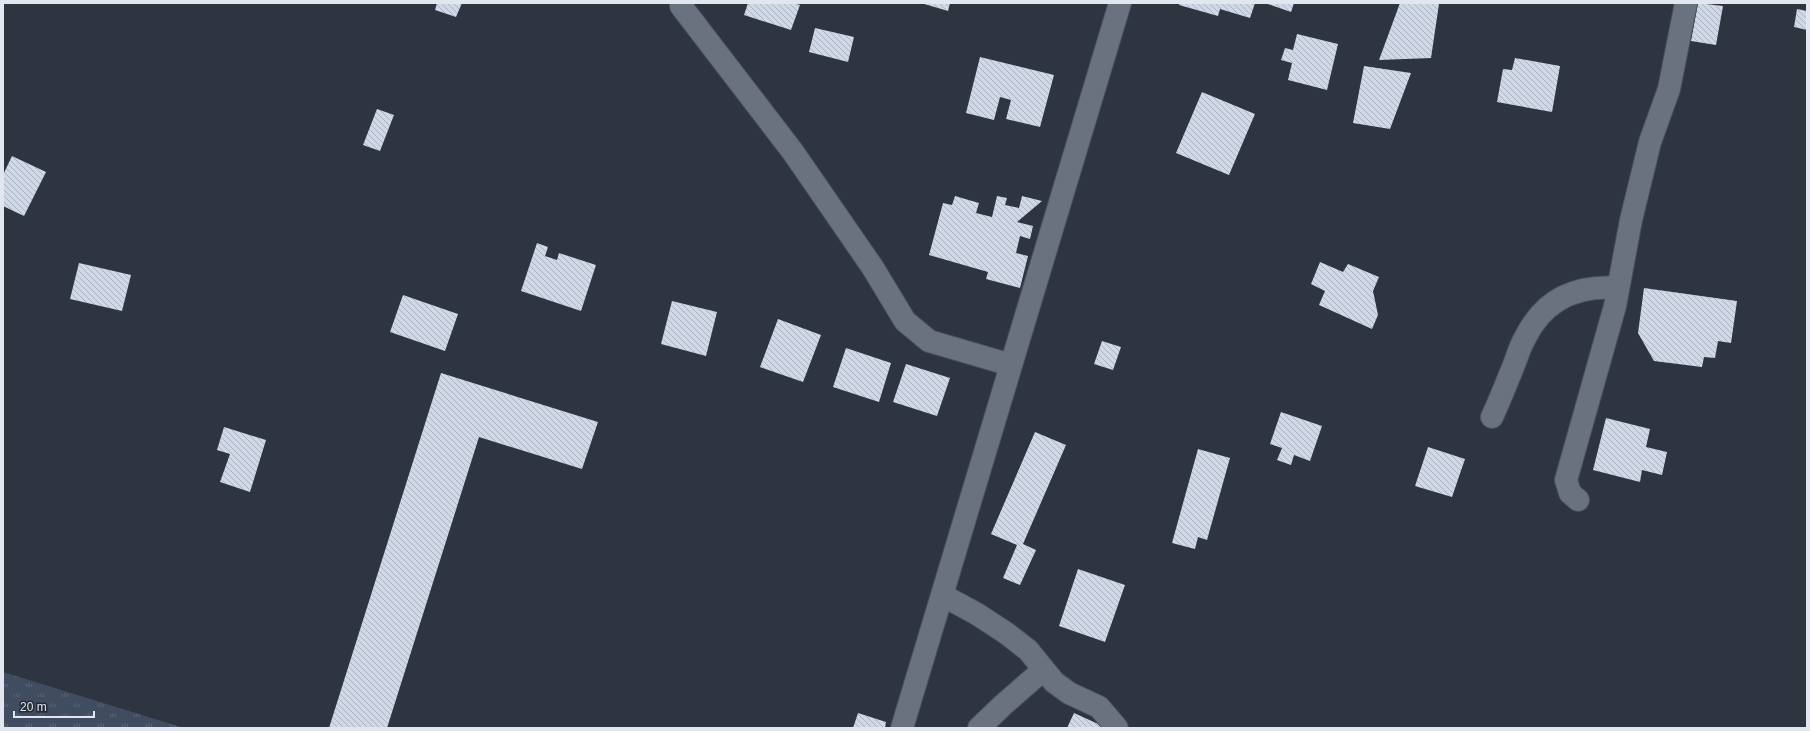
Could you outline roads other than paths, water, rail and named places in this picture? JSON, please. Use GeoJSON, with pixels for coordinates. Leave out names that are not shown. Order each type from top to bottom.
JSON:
{"type":"FeatureCollection","features":[{"type":"Feature","properties":{"kind":"street"},"geometry":{"type":"LineString","coordinates":[[902,728],[1120,3]]}},
{"type":"Feature","properties":{"kind":"street"},"geometry":{"type":"LineString","coordinates":[[1578,500],[1570,493],[1566,480],[1615,306],[1631,220],[1650,142],[1669,89],[1686,3]]}},
{"type":"Feature","properties":{"kind":"street"},"geometry":{"type":"LineString","coordinates":[[681,6],[793,152],[873,268],[905,321],[929,341],[1011,365]]}},
{"type":"Feature","properties":{"kind":"street"},"geometry":{"type":"LineString","coordinates":[[1492,418],[1525,338],[1540,315],[1560,298],[1582,289],[1602,287],[1618,288]]}},
{"type":"Feature","properties":{"kind":"street"},"geometry":{"type":"LineString","coordinates":[[942,595],[977,614],[1006,633],[1028,650],[1054,682],[1069,692],[1099,707],[1117,728]]}},
{"type":"Feature","properties":{"kind":"street"},"geometry":{"type":"LineString","coordinates":[[979,728],[1043,670]]}}]}
